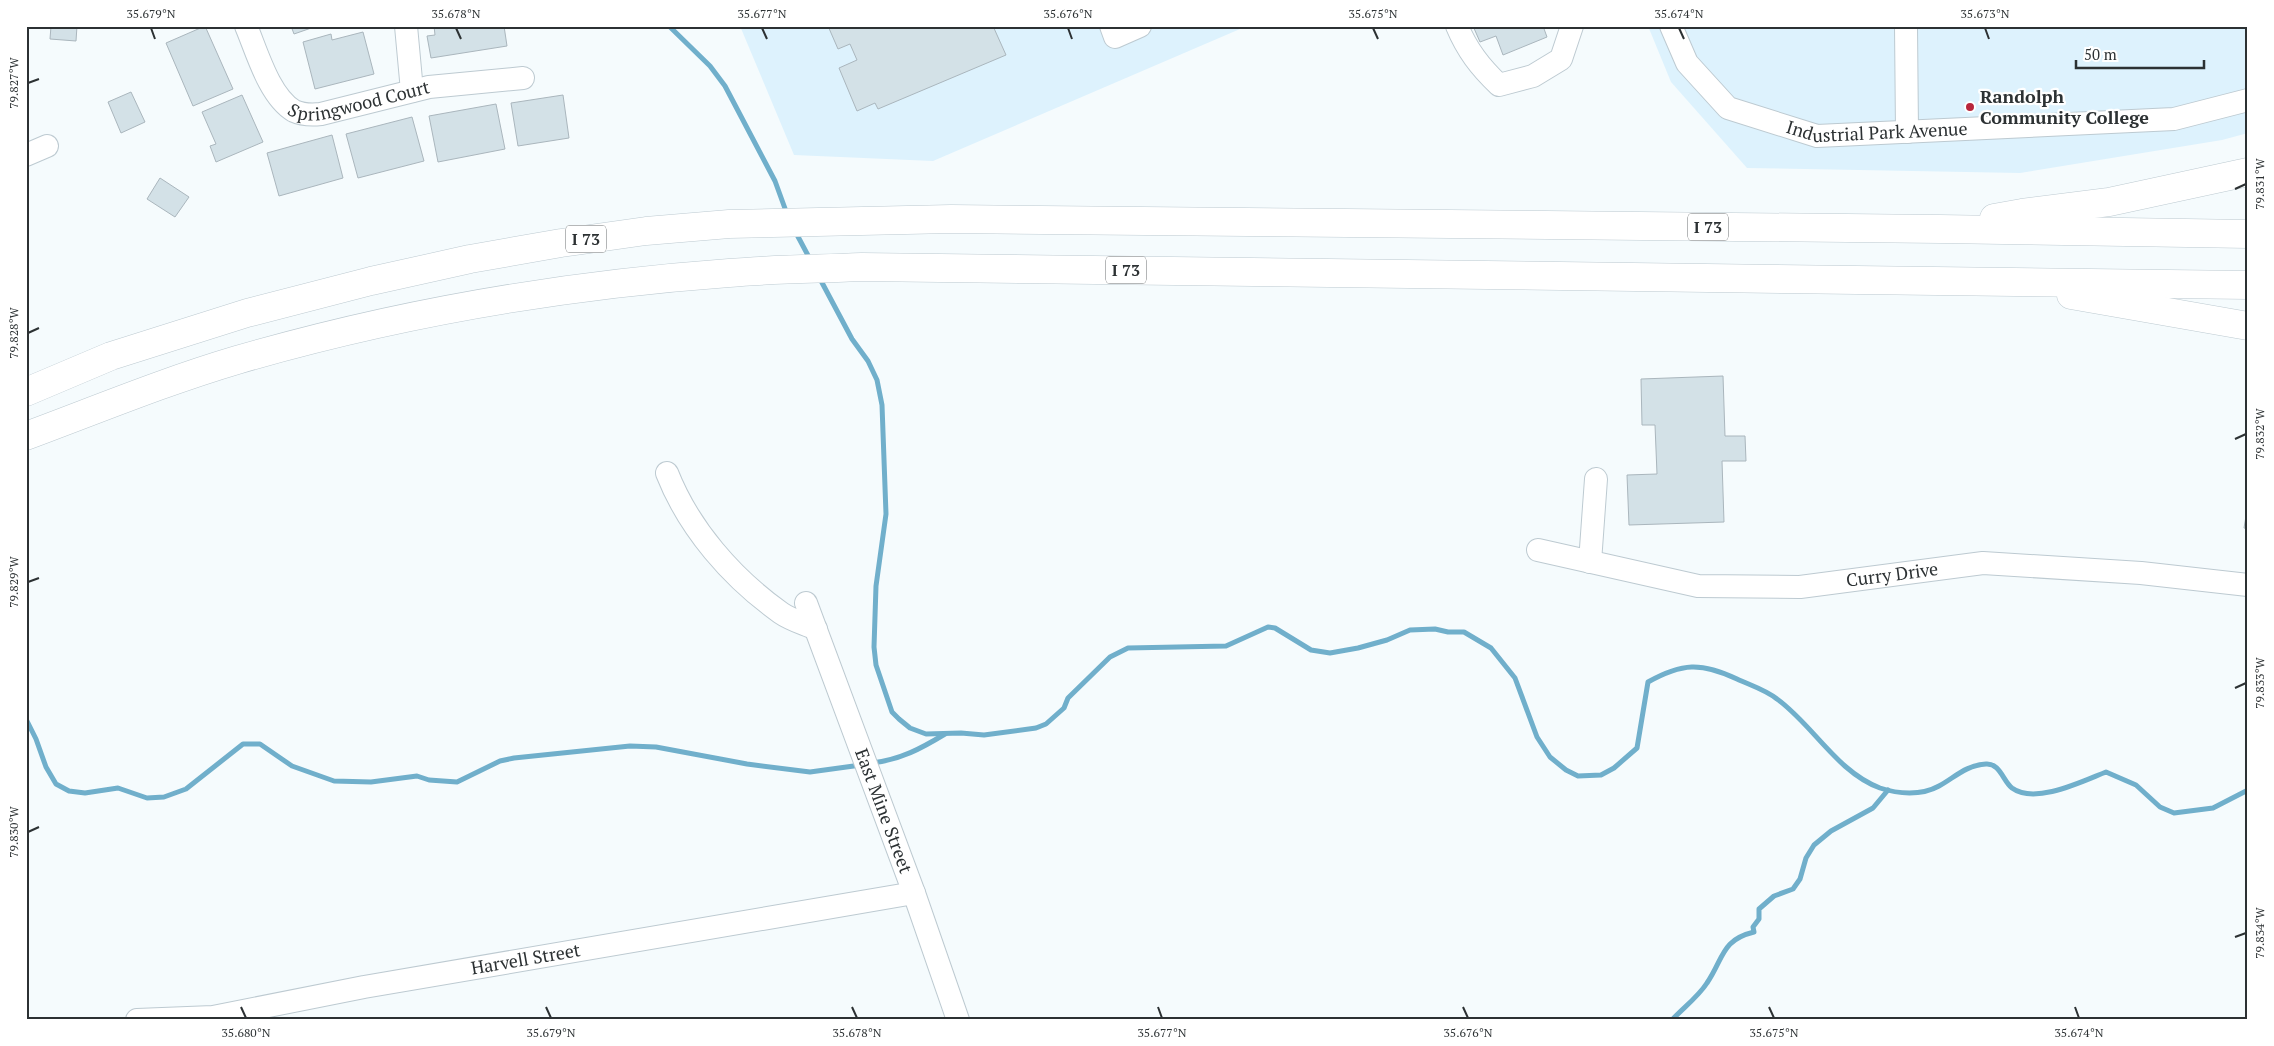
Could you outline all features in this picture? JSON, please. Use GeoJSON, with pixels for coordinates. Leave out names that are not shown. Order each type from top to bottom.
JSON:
{"type":"FeatureCollection","features":[{"type":"Feature","properties":{"kind":"highway"},"geometry":{"type":"LineString","coordinates":[[1940,229],[2022,212],[2109,202],[2248,172]]}},
{"type":"Feature","properties":{"kind":"highway","name":"I 73"},"geometry":{"type":"LineString","coordinates":[[26,392],[111,356],[247,313],[371,280],[470,259],[561,243],[729,224],[951,219],[2248,234]]}},
{"type":"Feature","properties":{"kind":"highway","name":"I 73"},"geometry":{"type":"LineString","coordinates":[[26,436],[236,360],[351,331],[485,304],[609,285],[729,272],[862,267],[1991,280],[2248,285]]}},
{"type":"Feature","properties":{"kind":"highway"},"geometry":{"type":"LineString","coordinates":[[1991,280],[2248,326]]}},
{"type":"Feature","properties":{"kind":"street","name":"Springwood Court"},"geometry":{"type":"LineString","coordinates":[[246,26],[275,91],[284,103],[295,111],[308,115],[321,114],[429,88],[523,78]]}},
{"type":"Feature","properties":{"kind":"street"},"geometry":{"type":"LineString","coordinates":[[406,26],[412,92]]}},
{"type":"Feature","properties":{"kind":"street"},"geometry":{"type":"LineString","coordinates":[[1111,26],[1116,37],[1140,26]]}},
{"type":"Feature","properties":{"kind":"street"},"geometry":{"type":"LineString","coordinates":[[1457,26],[1467,49],[1499,85],[1534,76],[1561,58],[1572,26]]}},
{"type":"Feature","properties":{"kind":"street","name":"Industrial Park Avenue"},"geometry":{"type":"LineString","coordinates":[[1671,26],[1686,63],[1728,108],[1817,136],[2174,119],[2248,100]]}},
{"type":"Feature","properties":{"kind":"street"},"geometry":{"type":"LineString","coordinates":[[1906,26],[1907,132]]}},
{"type":"Feature","properties":{"kind":"street"},"geometry":{"type":"LineString","coordinates":[[26,155],[47,146]]}},
{"type":"Feature","properties":{"kind":"street"},"geometry":{"type":"LineString","coordinates":[[666,473],[691,522],[734,573],[782,614],[816,629]]}},
{"type":"Feature","properties":{"kind":"street"},"geometry":{"type":"LineString","coordinates":[[1590,562],[1596,479]]}},
{"type":"Feature","properties":{"kind":"street","name":"Curry Drive"},"geometry":{"type":"LineString","coordinates":[[1538,550],[1698,586],[1800,587],[1982,563],[2141,572],[2248,585]]}},
{"type":"Feature","properties":{"kind":"street","name":"East Mine Street"},"geometry":{"type":"LineString","coordinates":[[806,604],[914,894],[958,1020]]}},
{"type":"Feature","properties":{"kind":"street","name":"Harvell Street"},"geometry":{"type":"LineString","coordinates":[[137,1020],[213,1017],[374,986],[914,894]]}},
{"type":"Feature","properties":{"kind":"shaded area"},"geometry":{"type":"Polygon","coordinates":[[[740,26],[1247,26],[933,161],[794,155],[740,26]]]}},
{"type":"Feature","properties":{"kind":"shaded area","name":"Randolph Community College"},"geometry":{"type":"Polygon","coordinates":[[[1648,26],[2248,26],[2248,133],[2222,140],[2020,173],[1747,168],[1671,82],[1648,26]]]}},
{"type":"Feature","properties":{"kind":"building"},"geometry":{"type":"Polygon","coordinates":[[[51,26],[77,26],[76,41],[50,39],[51,26]]]}},
{"type":"Feature","properties":{"kind":"building"},"geometry":{"type":"Polygon","coordinates":[[[205,26],[233,89],[193,106],[166,43],[205,26]]]}},
{"type":"Feature","properties":{"kind":"building"},"geometry":{"type":"Polygon","coordinates":[[[291,26],[317,26],[294,34],[291,26]]]}},
{"type":"Feature","properties":{"kind":"building"},"geometry":{"type":"Polygon","coordinates":[[[434,26],[504,26],[507,46],[431,58],[427,36],[435,35],[434,26]]]}},
{"type":"Feature","properties":{"kind":"building"},"geometry":{"type":"Polygon","coordinates":[[[828,26],[993,26],[1006,55],[878,109],[875,103],[857,111],[839,68],[857,60],[850,44],[838,49],[828,26]]]}},
{"type":"Feature","properties":{"kind":"building"},"geometry":{"type":"Polygon","coordinates":[[[1473,26],[1543,26],[1547,37],[1503,55],[1496,36],[1480,42],[1473,26]]]}},
{"type":"Feature","properties":{"kind":"building"},"geometry":{"type":"Polygon","coordinates":[[[363,32],[374,74],[315,89],[303,42],[331,34],[332,40],[363,32]]]}},
{"type":"Feature","properties":{"kind":"building"},"geometry":{"type":"Polygon","coordinates":[[[131,92],[145,122],[121,133],[108,102],[131,92]]]}},
{"type":"Feature","properties":{"kind":"building"},"geometry":{"type":"Polygon","coordinates":[[[242,95],[263,142],[216,162],[210,146],[216,144],[202,112],[242,95]]]}},
{"type":"Feature","properties":{"kind":"building"},"geometry":{"type":"Polygon","coordinates":[[[563,95],[569,138],[518,146],[511,103],[563,95]]]}},
{"type":"Feature","properties":{"kind":"building"},"geometry":{"type":"Polygon","coordinates":[[[496,104],[505,149],[438,162],[429,116],[496,104]]]}},
{"type":"Feature","properties":{"kind":"building"},"geometry":{"type":"Polygon","coordinates":[[[412,117],[424,161],[358,178],[346,134],[412,117]]]}},
{"type":"Feature","properties":{"kind":"building"},"geometry":{"type":"Polygon","coordinates":[[[332,135],[343,178],[279,196],[267,153],[332,135]]]}},
{"type":"Feature","properties":{"kind":"building"},"geometry":{"type":"Polygon","coordinates":[[[160,178],[189,197],[175,217],[147,199],[160,178]]]}},
{"type":"Feature","properties":{"kind":"building"},"geometry":{"type":"Polygon","coordinates":[[[1723,376],[1725,436],[1745,436],[1746,461],[1722,461],[1724,522],[1629,525],[1627,475],[1657,474],[1655,425],[1642,425],[1641,379],[1723,376]]]}},
{"type":"Feature","properties":{"kind":"building"},"geometry":{"type":"Polygon","coordinates":[[[2248,504],[2248,529],[2244,528],[2248,504]]]}},
{"type":"Feature","properties":{"kind":"waterway"},"geometry":{"type":"LineString","coordinates":[[669,26],[710,66],[725,86],[775,181],[787,214]]}},
{"type":"Feature","properties":{"kind":"waterway"},"geometry":{"type":"LineString","coordinates":[[795,231],[811,261]]}},
{"type":"Feature","properties":{"kind":"waterway"},"geometry":{"type":"LineString","coordinates":[[819,277],[852,339],[868,361],[877,380],[882,405],[886,514],[876,586],[874,647],[876,665],[892,712],[910,728],[926,734],[961,733],[984,735],[1036,728],[1046,724],[1064,708],[1068,698],[1110,657],[1128,648],[1226,646],[1268,627],[1275,628],[1311,650],[1330,653],[1387,640],[1410,630],[1435,629],[1448,632],[1464,632],[1491,648],[1515,678],[1537,737],[1550,757],[1566,770],[1578,776],[1601,775],[1614,768],[1637,748],[1648,682],[1671,671],[1682,668],[1702,667],[1724,673],[1773,696],[1790,710],[1851,771],[1865,781],[1887,790],[1902,793],[1925,791],[1939,786],[1966,769],[1986,764],[1995,766],[2012,788],[2022,793],[2033,794],[2059,790],[2106,772],[2136,785],[2160,807],[2174,813],[2213,808],[2248,790]]}},
{"type":"Feature","properties":{"kind":"waterway"},"geometry":{"type":"LineString","coordinates":[[26,719],[36,739],[46,767],[56,784],[69,791],[85,793],[118,788],[147,798],[164,797],[186,789],[243,744],[260,744],[292,766],[334,781],[371,782],[417,776],[429,780],[457,782],[500,761],[514,758],[630,746],[656,747],[747,764],[810,772],[861,765]]}},
{"type":"Feature","properties":{"kind":"waterway"},"geometry":{"type":"LineString","coordinates":[[872,763],[910,753],[945,734]]}},
{"type":"Feature","properties":{"kind":"waterway"},"geometry":{"type":"LineString","coordinates":[[1672,1020],[1703,988],[1729,945],[1743,935],[1754,932],[1753,927],[1759,919],[1759,909],[1774,896],[1793,889],[1800,879],[1806,858],[1814,845],[1831,831],[1873,808],[1888,790]]}},
{"type":"Feature","properties":{"kind":"place","name":"Randolph Community College"},"geometry":{"type":"Point","coordinates":[1970,107]}}]}
